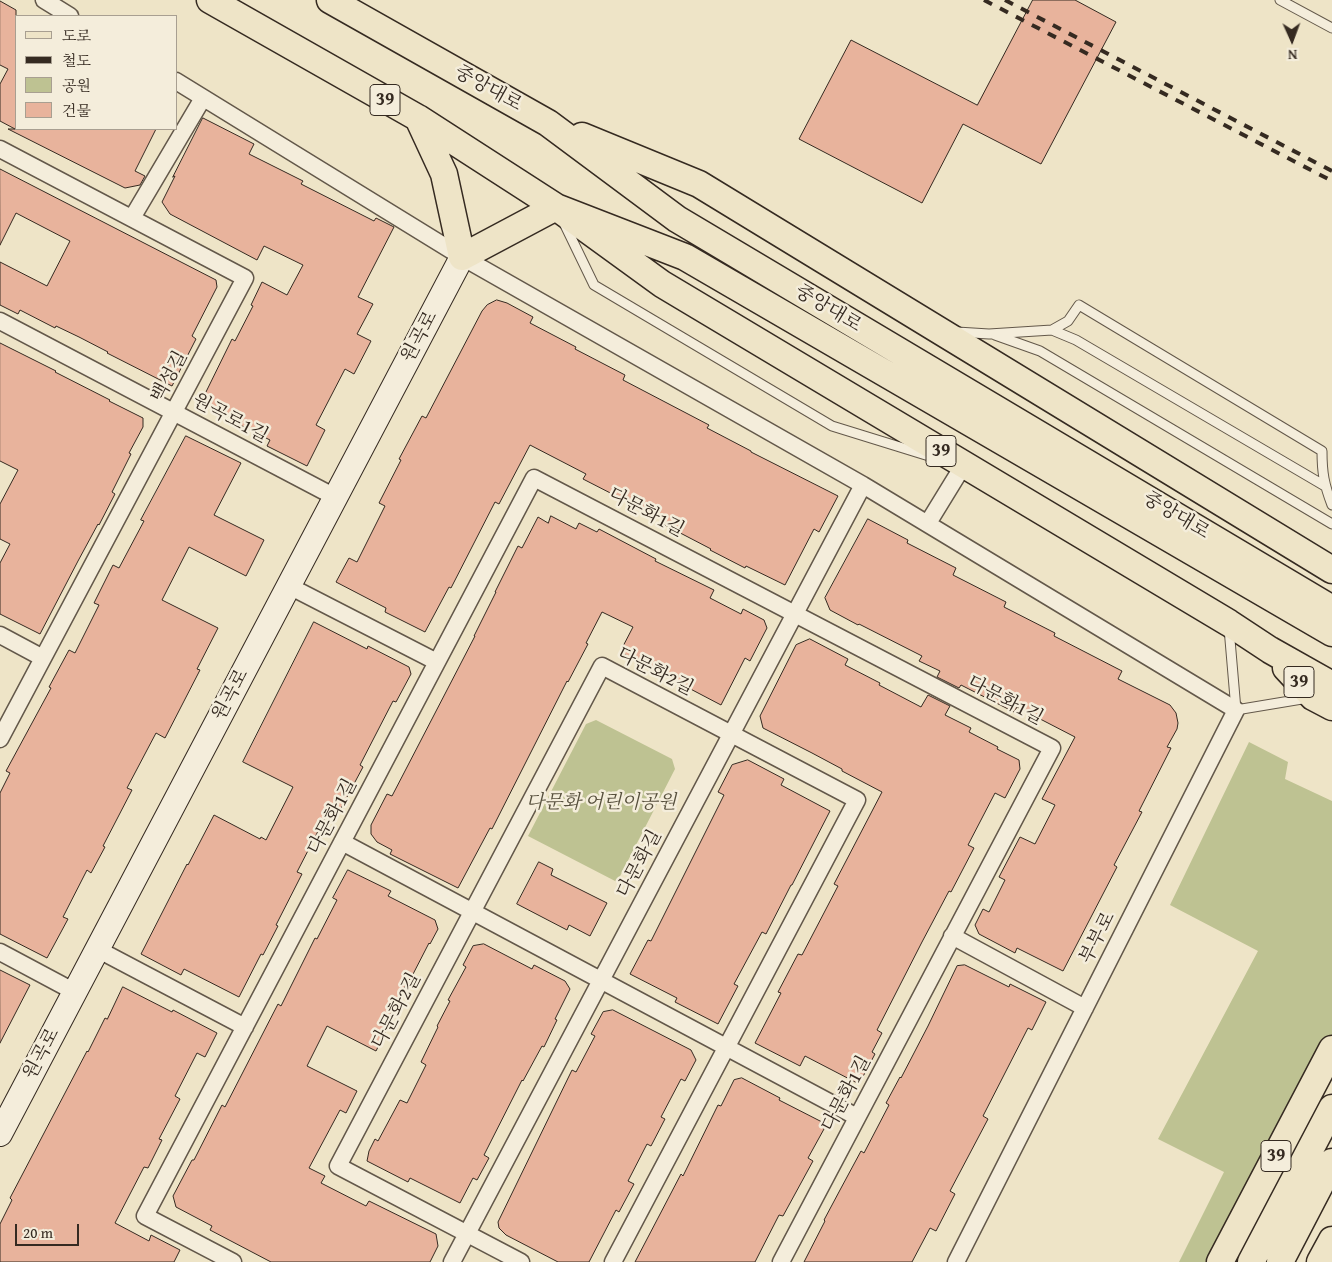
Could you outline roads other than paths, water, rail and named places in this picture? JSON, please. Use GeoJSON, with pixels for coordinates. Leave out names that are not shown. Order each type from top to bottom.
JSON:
{"type":"FeatureCollection","features":[{"type":"Feature","properties":{"kind":"main road","name":"39"},"geometry":{"type":"LineString","coordinates":[[210,0],[418,118],[556,207],[662,284],[1229,623],[1270,650],[1326,696]]}},
{"type":"Feature","properties":{"kind":"main road","name":"중앙대로"},"geometry":{"type":"LineString","coordinates":[[330,0],[548,123],[677,219],[1332,609]]}},
{"type":"Feature","properties":{"kind":"main road"},"geometry":{"type":"LineString","coordinates":[[418,118],[444,174],[462,257],[556,207],[685,257],[1332,633]]}},
{"type":"Feature","properties":{"kind":"main road"},"geometry":{"type":"LineString","coordinates":[[548,123],[699,184],[1332,570]]}},
{"type":"Feature","properties":{"kind":"main road","name":"39"},"geometry":{"type":"LineString","coordinates":[[1220,1262],[1332,1049]]}},
{"type":"Feature","properties":{"kind":"main road"},"geometry":{"type":"LineString","coordinates":[[1251,1262],[1332,1108]]}},
{"type":"Feature","properties":{"kind":"main road"},"geometry":{"type":"LineString","coordinates":[[1280,1262],[1332,1162]]}},
{"type":"Feature","properties":{"kind":"main road"},"geometry":{"type":"LineString","coordinates":[[1320,1262],[1332,1240]]}},
{"type":"Feature","properties":{"kind":"street"},"geometry":{"type":"LineString","coordinates":[[44,0],[68,15]]}},
{"type":"Feature","properties":{"kind":"street"},"geometry":{"type":"LineString","coordinates":[[178,83],[462,257],[928,523],[1236,710]]}},
{"type":"Feature","properties":{"kind":"street"},"geometry":{"type":"LineString","coordinates":[[132,218],[203,98]]}},
{"type":"Feature","properties":{"kind":"street","name":"백성길"},"geometry":{"type":"LineString","coordinates":[[0,149],[245,278],[0,739]]}},
{"type":"Feature","properties":{"kind":"street","name":"원곡로"},"geometry":{"type":"LineString","coordinates":[[0,1134],[462,257]]}},
{"type":"Feature","properties":{"kind":"street","name":"원곡로1길"},"geometry":{"type":"LineString","coordinates":[[0,321],[335,497]]}},
{"type":"Feature","properties":{"kind":"street"},"geometry":{"type":"LineString","coordinates":[[928,523],[965,466]]}},
{"type":"Feature","properties":{"kind":"street","name":"다문화1길"},"geometry":{"type":"LineString","coordinates":[[233,1262],[145,1216],[534,478],[1052,748],[781,1262]]}},
{"type":"Feature","properties":{"kind":"street","name":"다문화길"},"geometry":{"type":"LineString","coordinates":[[452,1262],[863,485]]}},
{"type":"Feature","properties":{"kind":"street"},"geometry":{"type":"LineString","coordinates":[[289,586],[437,662]]}},
{"type":"Feature","properties":{"kind":"street"},"geometry":{"type":"LineString","coordinates":[[0,635],[43,658]]}},
{"type":"Feature","properties":{"kind":"street","name":"다문화2길"},"geometry":{"type":"LineString","coordinates":[[521,1262],[338,1166],[602,666],[857,800],[613,1262]]}},
{"type":"Feature","properties":{"kind":"street","name":"부부로"},"geometry":{"type":"LineString","coordinates":[[956,1262],[1236,710]]}},
{"type":"Feature","properties":{"kind":"street"},"geometry":{"type":"LineString","coordinates":[[342,842],[857,1118]]}},
{"type":"Feature","properties":{"kind":"street"},"geometry":{"type":"LineString","coordinates":[[952,936],[1085,1008]]}},
{"type":"Feature","properties":{"kind":"street"},"geometry":{"type":"LineString","coordinates":[[97,950],[245,1027]]}},
{"type":"Feature","properties":{"kind":"street"},"geometry":{"type":"LineString","coordinates":[[0,952],[75,992]]}},
{"type":"Feature","properties":{"kind":"lane"},"geometry":{"type":"LineString","coordinates":[[1280,0],[1332,28]]}},
{"type":"Feature","properties":{"kind":"lane"},"geometry":{"type":"LineString","coordinates":[[556,207],[594,285],[832,426],[965,466]]}},
{"type":"Feature","properties":{"kind":"lane"},"geometry":{"type":"LineString","coordinates":[[940,332],[989,334],[1052,330],[1068,321],[1079,305],[1322,450],[1322,471],[1332,505]]}},
{"type":"Feature","properties":{"kind":"lane"},"geometry":{"type":"LineString","coordinates":[[1052,330],[1076,340],[1325,486]]}},
{"type":"Feature","properties":{"kind":"lane"},"geometry":{"type":"LineString","coordinates":[[989,334],[1040,352],[1332,524]]}},
{"type":"Feature","properties":{"kind":"lane"},"geometry":{"type":"LineString","coordinates":[[1229,623],[1236,710],[1326,696]]}},
{"type":"Feature","properties":{"kind":"railway"},"geometry":{"type":"LineString","coordinates":[[984,0],[1332,181]]}},
{"type":"Feature","properties":{"kind":"railway"},"geometry":{"type":"LineString","coordinates":[[1005,0],[1332,171]]}},
{"type":"Feature","properties":{"kind":"park label","name":"다문화 어린이공원"},"geometry":{"type":"Point","coordinates":[601,803]}}]}
